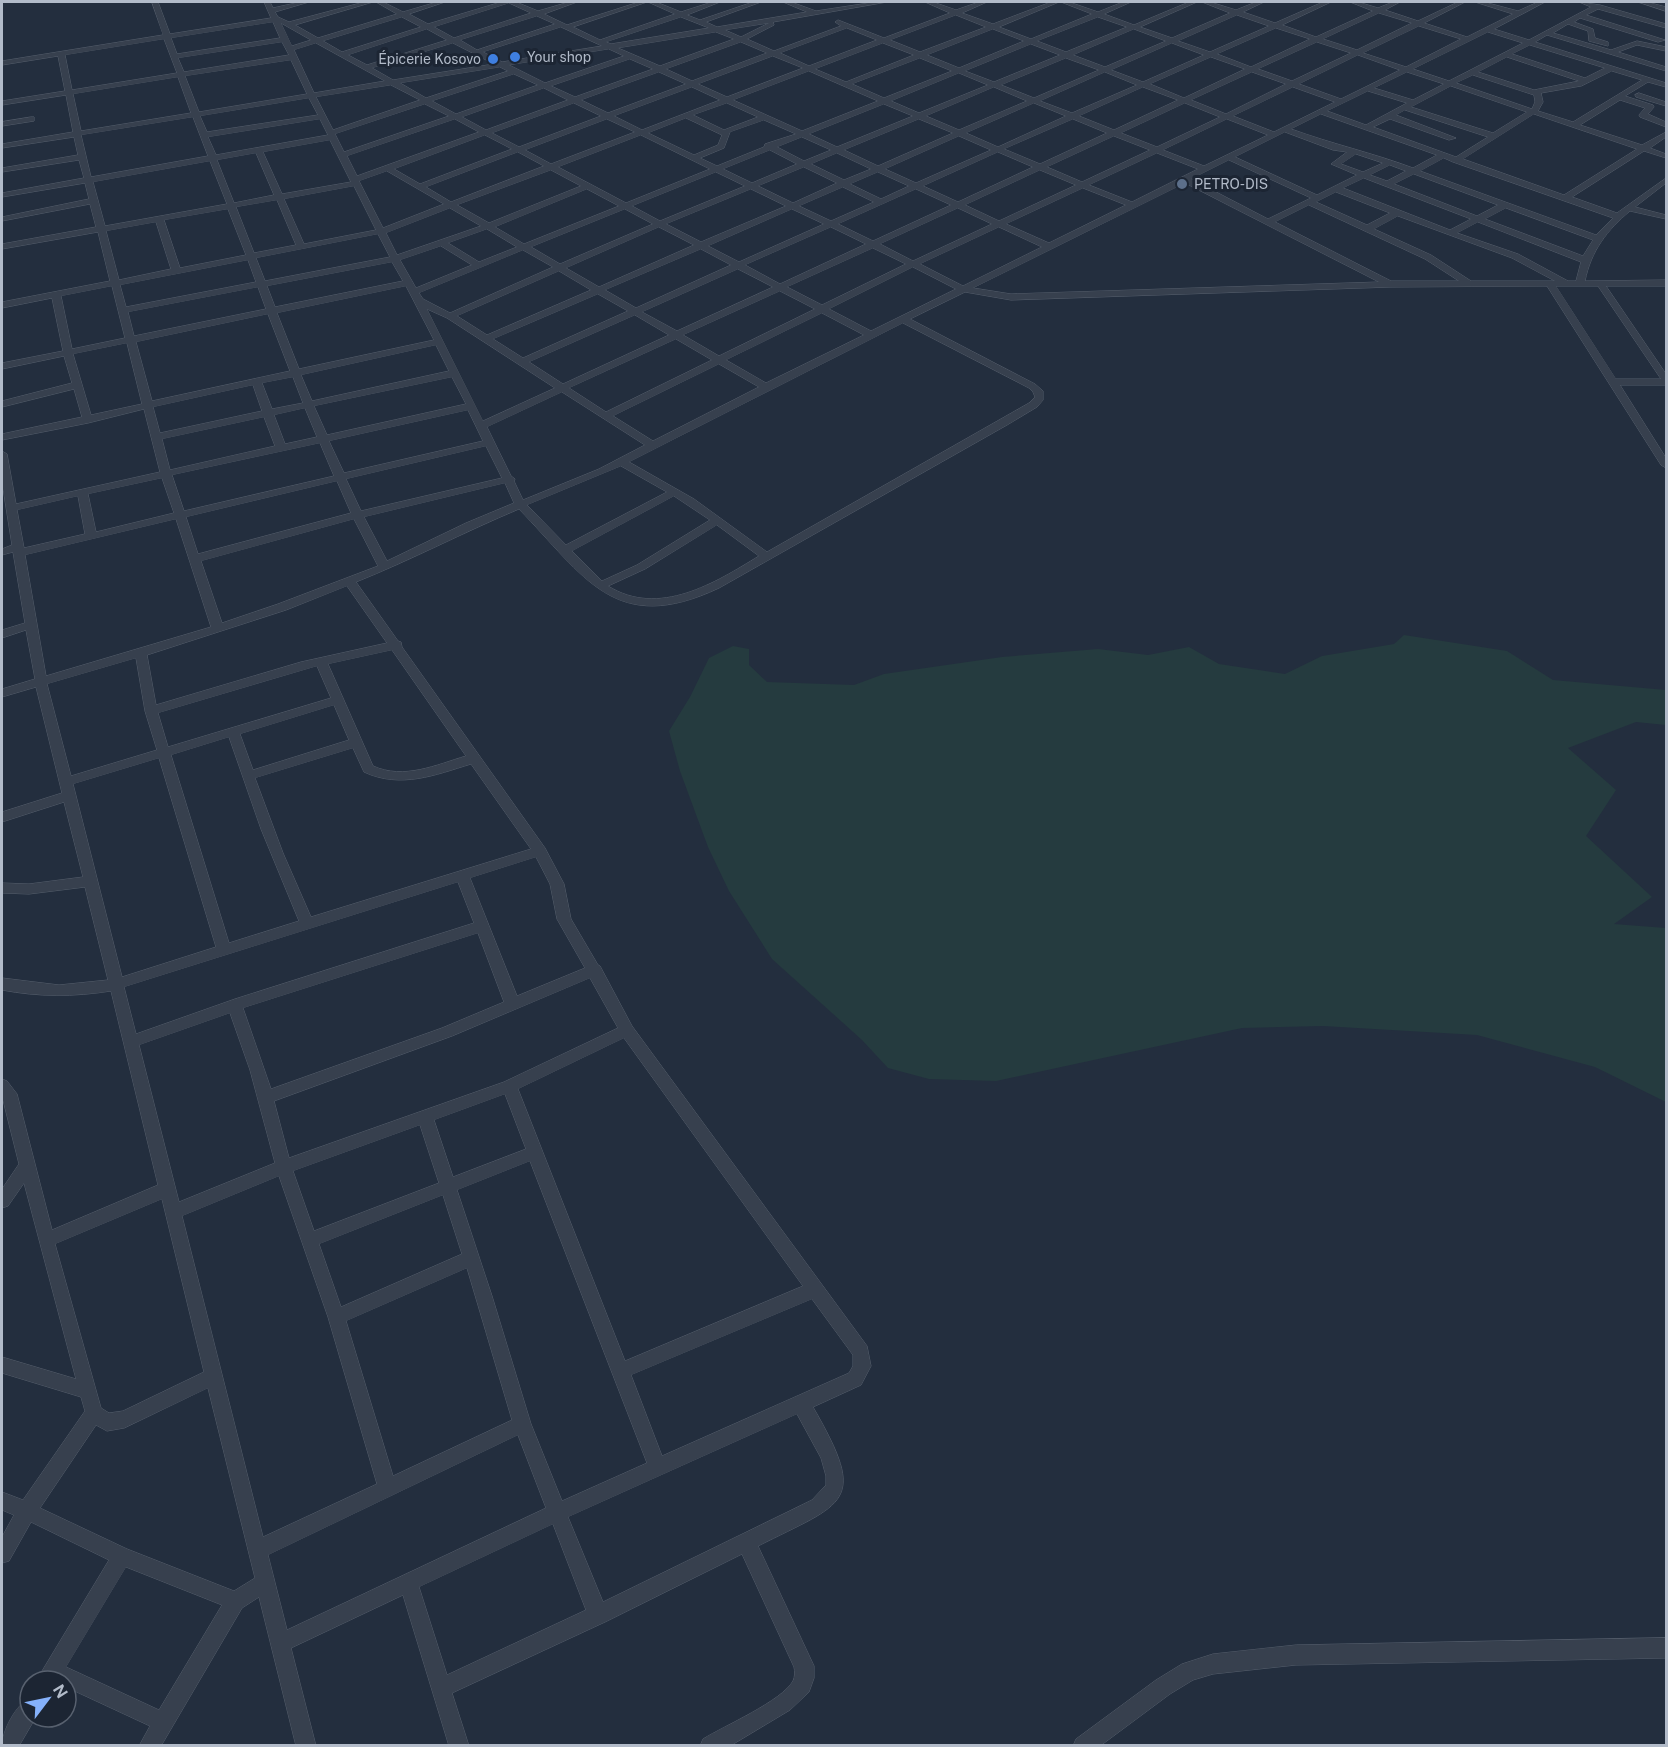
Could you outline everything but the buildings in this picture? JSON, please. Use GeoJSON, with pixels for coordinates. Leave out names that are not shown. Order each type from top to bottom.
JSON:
{"type":"FeatureCollection","features":[{"type":"Feature","properties":{"kind":"street"},"geometry":{"type":"LineString","coordinates":[[155,2],[231,206],[323,439],[357,515],[384,567]]}},
{"type":"Feature","properties":{"kind":"street"},"geometry":{"type":"LineString","coordinates":[[267,2],[394,258],[414,292],[510,479],[520,504],[600,586],[614,596],[627,601],[661,602],[704,591],[935,463],[1033,405],[1040,398],[1038,391],[1032,386],[903,319]]}},
{"type":"Feature","properties":{"kind":"street"},"geometry":{"type":"LineString","coordinates":[[2,63],[167,38],[274,15],[306,2]]}},
{"type":"Feature","properties":{"kind":"street"},"geometry":{"type":"LineString","coordinates":[[291,24],[370,2]]}},
{"type":"Feature","properties":{"kind":"street"},"geometry":{"type":"LineString","coordinates":[[379,2],[573,100],[963,288],[1011,297],[1391,284],[1666,283]]}},
{"type":"Feature","properties":{"kind":"street"},"geometry":{"type":"LineString","coordinates":[[289,49],[442,2]]}},
{"type":"Feature","properties":{"kind":"street"},"geometry":{"type":"LineString","coordinates":[[342,54],[506,2]]}},
{"type":"Feature","properties":{"kind":"street"},"geometry":{"type":"LineString","coordinates":[[512,2],[1048,246]]}},
{"type":"Feature","properties":{"kind":"street"},"geometry":{"type":"LineString","coordinates":[[366,68],[574,2]]}},
{"type":"Feature","properties":{"kind":"street"},"geometry":{"type":"LineString","coordinates":[[477,52],[644,2]]}},
{"type":"Feature","properties":{"kind":"street"},"geometry":{"type":"LineString","coordinates":[[651,2],[1132,205]]}},
{"type":"Feature","properties":{"kind":"street"},"geometry":{"type":"LineString","coordinates":[[600,42],[717,2]]}},
{"type":"Feature","properties":{"kind":"street"},"geometry":{"type":"LineString","coordinates":[[700,22],[758,2]]}},
{"type":"Feature","properties":{"kind":"street"},"geometry":{"type":"LineString","coordinates":[[786,2],[813,9],[884,2]]}},
{"type":"Feature","properties":{"kind":"street"},"geometry":{"type":"LineString","coordinates":[[928,2],[1272,134]]}},
{"type":"Feature","properties":{"kind":"street"},"geometry":{"type":"LineString","coordinates":[[2,305],[382,231],[454,206],[550,167],[984,2]]}},
{"type":"Feature","properties":{"kind":"street"},"geometry":{"type":"LineString","coordinates":[[846,84],[1056,2]]}},
{"type":"Feature","properties":{"kind":"street"},"geometry":{"type":"LineString","coordinates":[[1064,2],[1340,101]]}},
{"type":"Feature","properties":{"kind":"street"},"geometry":{"type":"LineString","coordinates":[[2,366],[272,311],[414,292],[800,133],[1128,2]]}},
{"type":"Feature","properties":{"kind":"street"},"geometry":{"type":"LineString","coordinates":[[450,316],[750,185],[1194,2]]}},
{"type":"Feature","properties":{"kind":"street"},"geometry":{"type":"LineString","coordinates":[[1204,2],[1666,156]]}},
{"type":"Feature","properties":{"kind":"street"},"geometry":{"type":"LineString","coordinates":[[486,339],[1261,2]]}},
{"type":"Feature","properties":{"kind":"street"},"geometry":{"type":"LineString","coordinates":[[522,362],[1328,2]]}},
{"type":"Feature","properties":{"kind":"street"},"geometry":{"type":"LineString","coordinates":[[1353,2],[1467,39]]}},
{"type":"Feature","properties":{"kind":"street"},"geometry":{"type":"LineString","coordinates":[[482,425],[1397,2]]}},
{"type":"Feature","properties":{"kind":"street"},"geometry":{"type":"LineString","coordinates":[[605,416],[913,264],[1157,150],[1462,2]]}},
{"type":"Feature","properties":{"kind":"street"},"geometry":{"type":"LineString","coordinates":[[1478,2],[1518,14]]}},
{"type":"Feature","properties":{"kind":"street"},"geometry":{"type":"LineString","coordinates":[[2,693],[218,629],[349,581],[384,567],[470,525],[622,462],[963,288],[1542,2]]}},
{"type":"Feature","properties":{"kind":"street"},"geometry":{"type":"LineString","coordinates":[[1582,2],[1666,26]]}},
{"type":"Feature","properties":{"kind":"street"},"geometry":{"type":"LineString","coordinates":[[1644,2],[1666,9]]}},
{"type":"Feature","properties":{"kind":"street"},"geometry":{"type":"LineString","coordinates":[[1366,128],[1598,6]]}},
{"type":"Feature","properties":{"kind":"street"},"geometry":{"type":"LineString","coordinates":[[2,246],[231,206],[356,181],[742,39],[786,18],[813,9],[846,26],[1204,169]]}},
{"type":"Feature","properties":{"kind":"street"},"geometry":{"type":"LineString","coordinates":[[328,14],[337,19]]}},
{"type":"Feature","properties":{"kind":"street"},"geometry":{"type":"LineString","coordinates":[[274,15],[453,116],[871,335]]}},
{"type":"Feature","properties":{"kind":"street"},"geometry":{"type":"LineString","coordinates":[[1581,16],[1664,38]]}},
{"type":"Feature","properties":{"kind":"street"},"geometry":{"type":"LineString","coordinates":[[2,146],[786,18]]}},
{"type":"Feature","properties":{"kind":"street"},"geometry":{"type":"LineString","coordinates":[[1568,22],[1592,30],[1592,39],[1666,61]]}},
{"type":"Feature","properties":{"kind":"street"},"geometry":{"type":"LineString","coordinates":[[346,24],[355,28]]}},
{"type":"Feature","properties":{"kind":"street"},"geometry":{"type":"LineString","coordinates":[[421,186],[846,26]]}},
{"type":"Feature","properties":{"kind":"street"},"geometry":{"type":"LineString","coordinates":[[1487,29],[1666,85]]}},
{"type":"Feature","properties":{"kind":"street"},"geometry":{"type":"LineString","coordinates":[[1547,33],[1666,69]]}},
{"type":"Feature","properties":{"kind":"street"},"geometry":{"type":"LineString","coordinates":[[1653,45],[1664,38]]}},
{"type":"Feature","properties":{"kind":"street"},"geometry":{"type":"LineString","coordinates":[[175,56],[285,39]]}},
{"type":"Feature","properties":{"kind":"street"},"geometry":{"type":"LineString","coordinates":[[1593,62],[1620,48],[1638,43],[1666,49]]}},
{"type":"Feature","properties":{"kind":"street"},"geometry":{"type":"LineString","coordinates":[[1505,54],[1587,81]]}},
{"type":"Feature","properties":{"kind":"street"},"geometry":{"type":"LineString","coordinates":[[61,55],[82,157],[166,474],[218,629]]}},
{"type":"Feature","properties":{"kind":"street"},"geometry":{"type":"LineString","coordinates":[[343,155],[631,56]]}},
{"type":"Feature","properties":{"kind":"street"},"geometry":{"type":"LineString","coordinates":[[2,103],[293,57]]}},
{"type":"Feature","properties":{"kind":"street"},"geometry":{"type":"LineString","coordinates":[[1630,74],[1650,64],[1666,61]]}},
{"type":"Feature","properties":{"kind":"street"},"geometry":{"type":"LineString","coordinates":[[1536,93],[1542,89],[1560,88],[1587,81],[1612,68]]}},
{"type":"Feature","properties":{"kind":"street"},"geometry":{"type":"LineString","coordinates":[[2,195],[259,151],[332,135],[514,71]]}},
{"type":"Feature","properties":{"kind":"street"},"geometry":{"type":"LineString","coordinates":[[1471,72],[1536,93]]}},
{"type":"Feature","properties":{"kind":"street"},"geometry":{"type":"LineString","coordinates":[[1574,125],[1648,79]]}},
{"type":"Feature","properties":{"kind":"street"},"geometry":{"type":"LineString","coordinates":[[1366,88],[1493,136]]}},
{"type":"Feature","properties":{"kind":"street"},"geometry":{"type":"LineString","coordinates":[[1628,91],[1666,104]]}},
{"type":"Feature","properties":{"kind":"street"},"geometry":{"type":"LineString","coordinates":[[1456,160],[1534,111],[1539,102],[1536,93]]}},
{"type":"Feature","properties":{"kind":"street"},"geometry":{"type":"LineString","coordinates":[[1619,97],[1650,108],[1643,115],[1666,125]]}},
{"type":"Feature","properties":{"kind":"street"},"geometry":{"type":"LineString","coordinates":[[1319,111],[1618,217]]}},
{"type":"Feature","properties":{"kind":"street"},"geometry":{"type":"LineString","coordinates":[[686,115],[724,133],[764,117]]}},
{"type":"Feature","properties":{"kind":"street"},"geometry":{"type":"LineString","coordinates":[[205,135],[323,116]]}},
{"type":"Feature","properties":{"kind":"street"},"geometry":{"type":"LineString","coordinates":[[1390,116],[1452,138]]}},
{"type":"Feature","properties":{"kind":"street"},"geometry":{"type":"LineString","coordinates":[[2,124],[31,119]]}},
{"type":"Feature","properties":{"kind":"street"},"geometry":{"type":"LineString","coordinates":[[1283,129],[1390,162],[1598,239]]}},
{"type":"Feature","properties":{"kind":"street"},"geometry":{"type":"LineString","coordinates":[[1429,150],[1470,129]]}},
{"type":"Feature","properties":{"kind":"street"},"geometry":{"type":"LineString","coordinates":[[693,158],[721,146],[724,133]]}},
{"type":"Feature","properties":{"kind":"street"},"geometry":{"type":"LineString","coordinates":[[1565,198],[1666,134]]}},
{"type":"Feature","properties":{"kind":"street"},"geometry":{"type":"LineString","coordinates":[[768,146],[880,201]]}},
{"type":"Feature","properties":{"kind":"street"},"geometry":{"type":"LineString","coordinates":[[259,151],[301,246]]}},
{"type":"Feature","properties":{"kind":"street"},"geometry":{"type":"LineString","coordinates":[[1353,152],[1335,164],[1585,260]]}},
{"type":"Feature","properties":{"kind":"street"},"geometry":{"type":"LineString","coordinates":[[1388,184],[1444,155]]}},
{"type":"Feature","properties":{"kind":"street"},"geometry":{"type":"LineString","coordinates":[[2,170],[82,157]]}},
{"type":"Feature","properties":{"kind":"street"},"geometry":{"type":"LineString","coordinates":[[1228,157],[1428,257],[1468,283]]}},
{"type":"Feature","properties":{"kind":"street"},"geometry":{"type":"LineString","coordinates":[[1268,222],[1390,162]]}},
{"type":"Feature","properties":{"kind":"street"},"geometry":{"type":"LineString","coordinates":[[387,168],[766,387]]}},
{"type":"Feature","properties":{"kind":"street"},"geometry":{"type":"LineString","coordinates":[[1184,179],[1391,284]]}},
{"type":"Feature","properties":{"kind":"street"},"geometry":{"type":"LineString","coordinates":[[1580,283],[1585,260],[1598,239],[1628,208],[1666,180]]}},
{"type":"Feature","properties":{"kind":"street"},"geometry":{"type":"LineString","coordinates":[[124,310],[394,258],[489,226],[587,186]]}},
{"type":"Feature","properties":{"kind":"street"},"geometry":{"type":"LineString","coordinates":[[1337,189],[1515,256],[1538,266],[1566,283]]}},
{"type":"Feature","properties":{"kind":"street"},"geometry":{"type":"LineString","coordinates":[[1396,196],[1406,191]]}},
{"type":"Feature","properties":{"kind":"street"},"geometry":{"type":"LineString","coordinates":[[1377,205],[1386,200]]}},
{"type":"Feature","properties":{"kind":"street"},"geometry":{"type":"LineString","coordinates":[[2,219],[94,201]]}},
{"type":"Feature","properties":{"kind":"street"},"geometry":{"type":"LineString","coordinates":[[1450,233],[1505,205]]}},
{"type":"Feature","properties":{"kind":"street"},"geometry":{"type":"LineString","coordinates":[[1628,208],[1666,217]]}},
{"type":"Feature","properties":{"kind":"street"},"geometry":{"type":"LineString","coordinates":[[1370,228],[1396,213]]}},
{"type":"Feature","properties":{"kind":"street"},"geometry":{"type":"LineString","coordinates":[[159,218],[176,270]]}},
{"type":"Feature","properties":{"kind":"street"},"geometry":{"type":"LineString","coordinates":[[442,243],[478,265]]}},
{"type":"Feature","properties":{"kind":"street"},"geometry":{"type":"LineString","coordinates":[[1550,283],[1666,465]]}},
{"type":"Feature","properties":{"kind":"street"},"geometry":{"type":"LineString","coordinates":[[1600,283],[1666,381]]}},
{"type":"Feature","properties":{"kind":"street"},"geometry":{"type":"LineString","coordinates":[[414,292],[653,446]]}},
{"type":"Feature","properties":{"kind":"street"},"geometry":{"type":"LineString","coordinates":[[56,294],[68,352],[88,420]]}},
{"type":"Feature","properties":{"kind":"street"},"geometry":{"type":"LineString","coordinates":[[2,437],[439,342]]}},
{"type":"Feature","properties":{"kind":"street"},"geometry":{"type":"LineString","coordinates":[[156,437],[455,373]]}},
{"type":"Feature","properties":{"kind":"street"},"geometry":{"type":"LineString","coordinates":[[1614,382],[1666,381]]}},
{"type":"Feature","properties":{"kind":"street"},"geometry":{"type":"LineString","coordinates":[[257,382],[280,448]]}},
{"type":"Feature","properties":{"kind":"street"},"geometry":{"type":"LineString","coordinates":[[2,404],[78,385]]}},
{"type":"Feature","properties":{"kind":"street"},"geometry":{"type":"LineString","coordinates":[[7,508],[472,406]]}},
{"type":"Feature","properties":{"kind":"street"},"geometry":{"type":"LineString","coordinates":[[2,552],[91,536],[491,442]]}},
{"type":"Feature","properties":{"kind":"street"},"geometry":{"type":"LineString","coordinates":[[2,454],[7,508],[41,682],[306,1746]]}},
{"type":"Feature","properties":{"kind":"street"},"geometry":{"type":"LineString","coordinates":[[622,462],[718,520],[766,556]]}},
{"type":"Feature","properties":{"kind":"street"},"geometry":{"type":"LineString","coordinates":[[194,559],[357,515],[510,479]]}},
{"type":"Feature","properties":{"kind":"street"},"geometry":{"type":"LineString","coordinates":[[82,492],[91,536]]}},
{"type":"Feature","properties":{"kind":"street"},"geometry":{"type":"LineString","coordinates":[[565,550],[675,492]]}},
{"type":"Feature","properties":{"kind":"street"},"geometry":{"type":"LineString","coordinates":[[600,586],[641,567],[718,520]]}},
{"type":"Feature","properties":{"kind":"street"},"geometry":{"type":"LineString","coordinates":[[281,1643],[558,1512],[855,1379],[864,1362],[861,1352],[627,1030],[564,919],[556,884],[540,851],[349,581]]}},
{"type":"Feature","properties":{"kind":"street"},"geometry":{"type":"LineString","coordinates":[[2,634],[31,625]]}},
{"type":"Feature","properties":{"kind":"street"},"geometry":{"type":"LineString","coordinates":[[151,711],[321,661],[396,645]]}},
{"type":"Feature","properties":{"kind":"street"},"geometry":{"type":"LineString","coordinates":[[141,652],[151,711],[224,949]]}},
{"type":"Feature","properties":{"kind":"street"},"geometry":{"type":"LineString","coordinates":[[321,661],[368,769],[386,777],[406,776],[475,758]]}},
{"type":"Feature","properties":{"kind":"street"},"geometry":{"type":"LineString","coordinates":[[2,817],[164,753],[338,700]]}},
{"type":"Feature","properties":{"kind":"street"},"geometry":{"type":"LineString","coordinates":[[234,733],[284,876],[307,923]]}},
{"type":"Feature","properties":{"kind":"street"},"geometry":{"type":"LineString","coordinates":[[248,776],[357,742]]}},
{"type":"Feature","properties":{"kind":"street"},"geometry":{"type":"LineString","coordinates":[[2,984],[38,992],[72,992],[116,984],[540,851]]}},
{"type":"Feature","properties":{"kind":"street"},"geometry":{"type":"LineString","coordinates":[[462,875],[513,1005]]}},
{"type":"Feature","properties":{"kind":"street"},"geometry":{"type":"LineString","coordinates":[[2,888],[29,889],[91,881]]}},
{"type":"Feature","properties":{"kind":"street"},"geometry":{"type":"LineString","coordinates":[[131,1042],[234,1005],[482,927]]}},
{"type":"Feature","properties":{"kind":"street"},"geometry":{"type":"LineString","coordinates":[[266,1098],[447,1032],[595,970]]}},
{"type":"Feature","properties":{"kind":"street"},"geometry":{"type":"LineString","coordinates":[[234,1005],[240,1015],[266,1098],[284,1167],[336,1317],[387,1488]]}},
{"type":"Feature","properties":{"kind":"street"},"geometry":{"type":"LineString","coordinates":[[173,1212],[284,1167],[509,1086],[627,1030]]}},
{"type":"Feature","properties":{"kind":"street"},"geometry":{"type":"LineString","coordinates":[[2,1085],[9,1094],[94,1413],[107,1422],[124,1419],[214,1376]]}},
{"type":"Feature","properties":{"kind":"street"},"geometry":{"type":"LineString","coordinates":[[509,1086],[658,1468]]}},
{"type":"Feature","properties":{"kind":"street"},"geometry":{"type":"LineString","coordinates":[[425,1117],[522,1424],[598,1615]]}},
{"type":"Feature","properties":{"kind":"street"},"geometry":{"type":"LineString","coordinates":[[309,1240],[535,1152]]}},
{"type":"Feature","properties":{"kind":"street"},"geometry":{"type":"LineString","coordinates":[[2,1201],[27,1165]]}},
{"type":"Feature","properties":{"kind":"street"},"geometry":{"type":"LineString","coordinates":[[46,1239],[167,1189]]}},
{"type":"Feature","properties":{"kind":"street"},"geometry":{"type":"LineString","coordinates":[[336,1317],[471,1258]]}},
{"type":"Feature","properties":{"kind":"street"},"geometry":{"type":"LineString","coordinates":[[621,1371],[816,1289]]}},
{"type":"Feature","properties":{"kind":"street"},"geometry":{"type":"LineString","coordinates":[[2,1365],[88,1391]]}},
{"type":"Feature","properties":{"kind":"street"},"geometry":{"type":"LineString","coordinates":[[441,1688],[598,1615],[818,1506],[831,1496],[835,1486],[836,1472],[801,1403]]}},
{"type":"Feature","properties":{"kind":"street"},"geometry":{"type":"LineString","coordinates":[[2,1554],[27,1511],[94,1413]]}},
{"type":"Feature","properties":{"kind":"street"},"geometry":{"type":"LineString","coordinates":[[257,1550],[522,1424]]}},
{"type":"Feature","properties":{"kind":"street"},"geometry":{"type":"LineString","coordinates":[[2,1501],[122,1556],[235,1601]]}},
{"type":"Feature","properties":{"kind":"street"},"geometry":{"type":"LineString","coordinates":[[710,1746],[784,1702],[799,1690],[804,1682],[804,1666],[746,1542]]}},
{"type":"Feature","properties":{"kind":"street"},"geometry":{"type":"LineString","coordinates":[[54,1669],[122,1556]]}},
{"type":"Feature","properties":{"kind":"street"},"geometry":{"type":"LineString","coordinates":[[149,1746],[235,1601],[265,1582]]}},
{"type":"Feature","properties":{"kind":"street"},"geometry":{"type":"LineString","coordinates":[[408,1582],[459,1746]]}},
{"type":"Feature","properties":{"kind":"street"},"geometry":{"type":"LineString","coordinates":[[1083,1746],[1163,1686],[1189,1671],[1213,1664],[1296,1655],[1666,1648]]}},
{"type":"Feature","properties":{"kind":"street"},"geometry":{"type":"LineString","coordinates":[[78,1687],[164,1722]]}},
{"type":"Feature","properties":{"kind":"street"},"geometry":{"type":"LineString","coordinates":[[7,1746],[18,1728]]}},
{"type":"Feature","properties":{"kind":"green space"},"geometry":{"type":"Polygon","coordinates":[[[1404,635],[1507,651],[1553,680],[1666,690],[1666,725],[1636,722],[1568,748],[1616,790],[1586,836],[1652,897],[1614,924],[1666,928],[1666,1102],[1595,1067],[1477,1035],[1323,1026],[1242,1028],[996,1081],[929,1079],[888,1068],[862,1040],[772,959],[729,891],[708,847],[680,771],[669,731],[690,697],[709,658],[733,646],[749,649],[749,665],[767,682],[854,685],[884,674],[1002,657],[1098,649],[1148,655],[1189,647],[1219,664],[1285,674],[1322,656],[1394,644],[1404,635]]]}},
{"type":"Feature","properties":{"kind":"place","name":"Your shop"},"geometry":{"type":"Point","coordinates":[515,57]}},
{"type":"Feature","properties":{"kind":"place","name":"Épicerie Kosovo"},"geometry":{"type":"Point","coordinates":[493,59]}},
{"type":"Feature","properties":{"kind":"place","name":"PETRO-DIS"},"geometry":{"type":"Point","coordinates":[1182,184]}}]}
